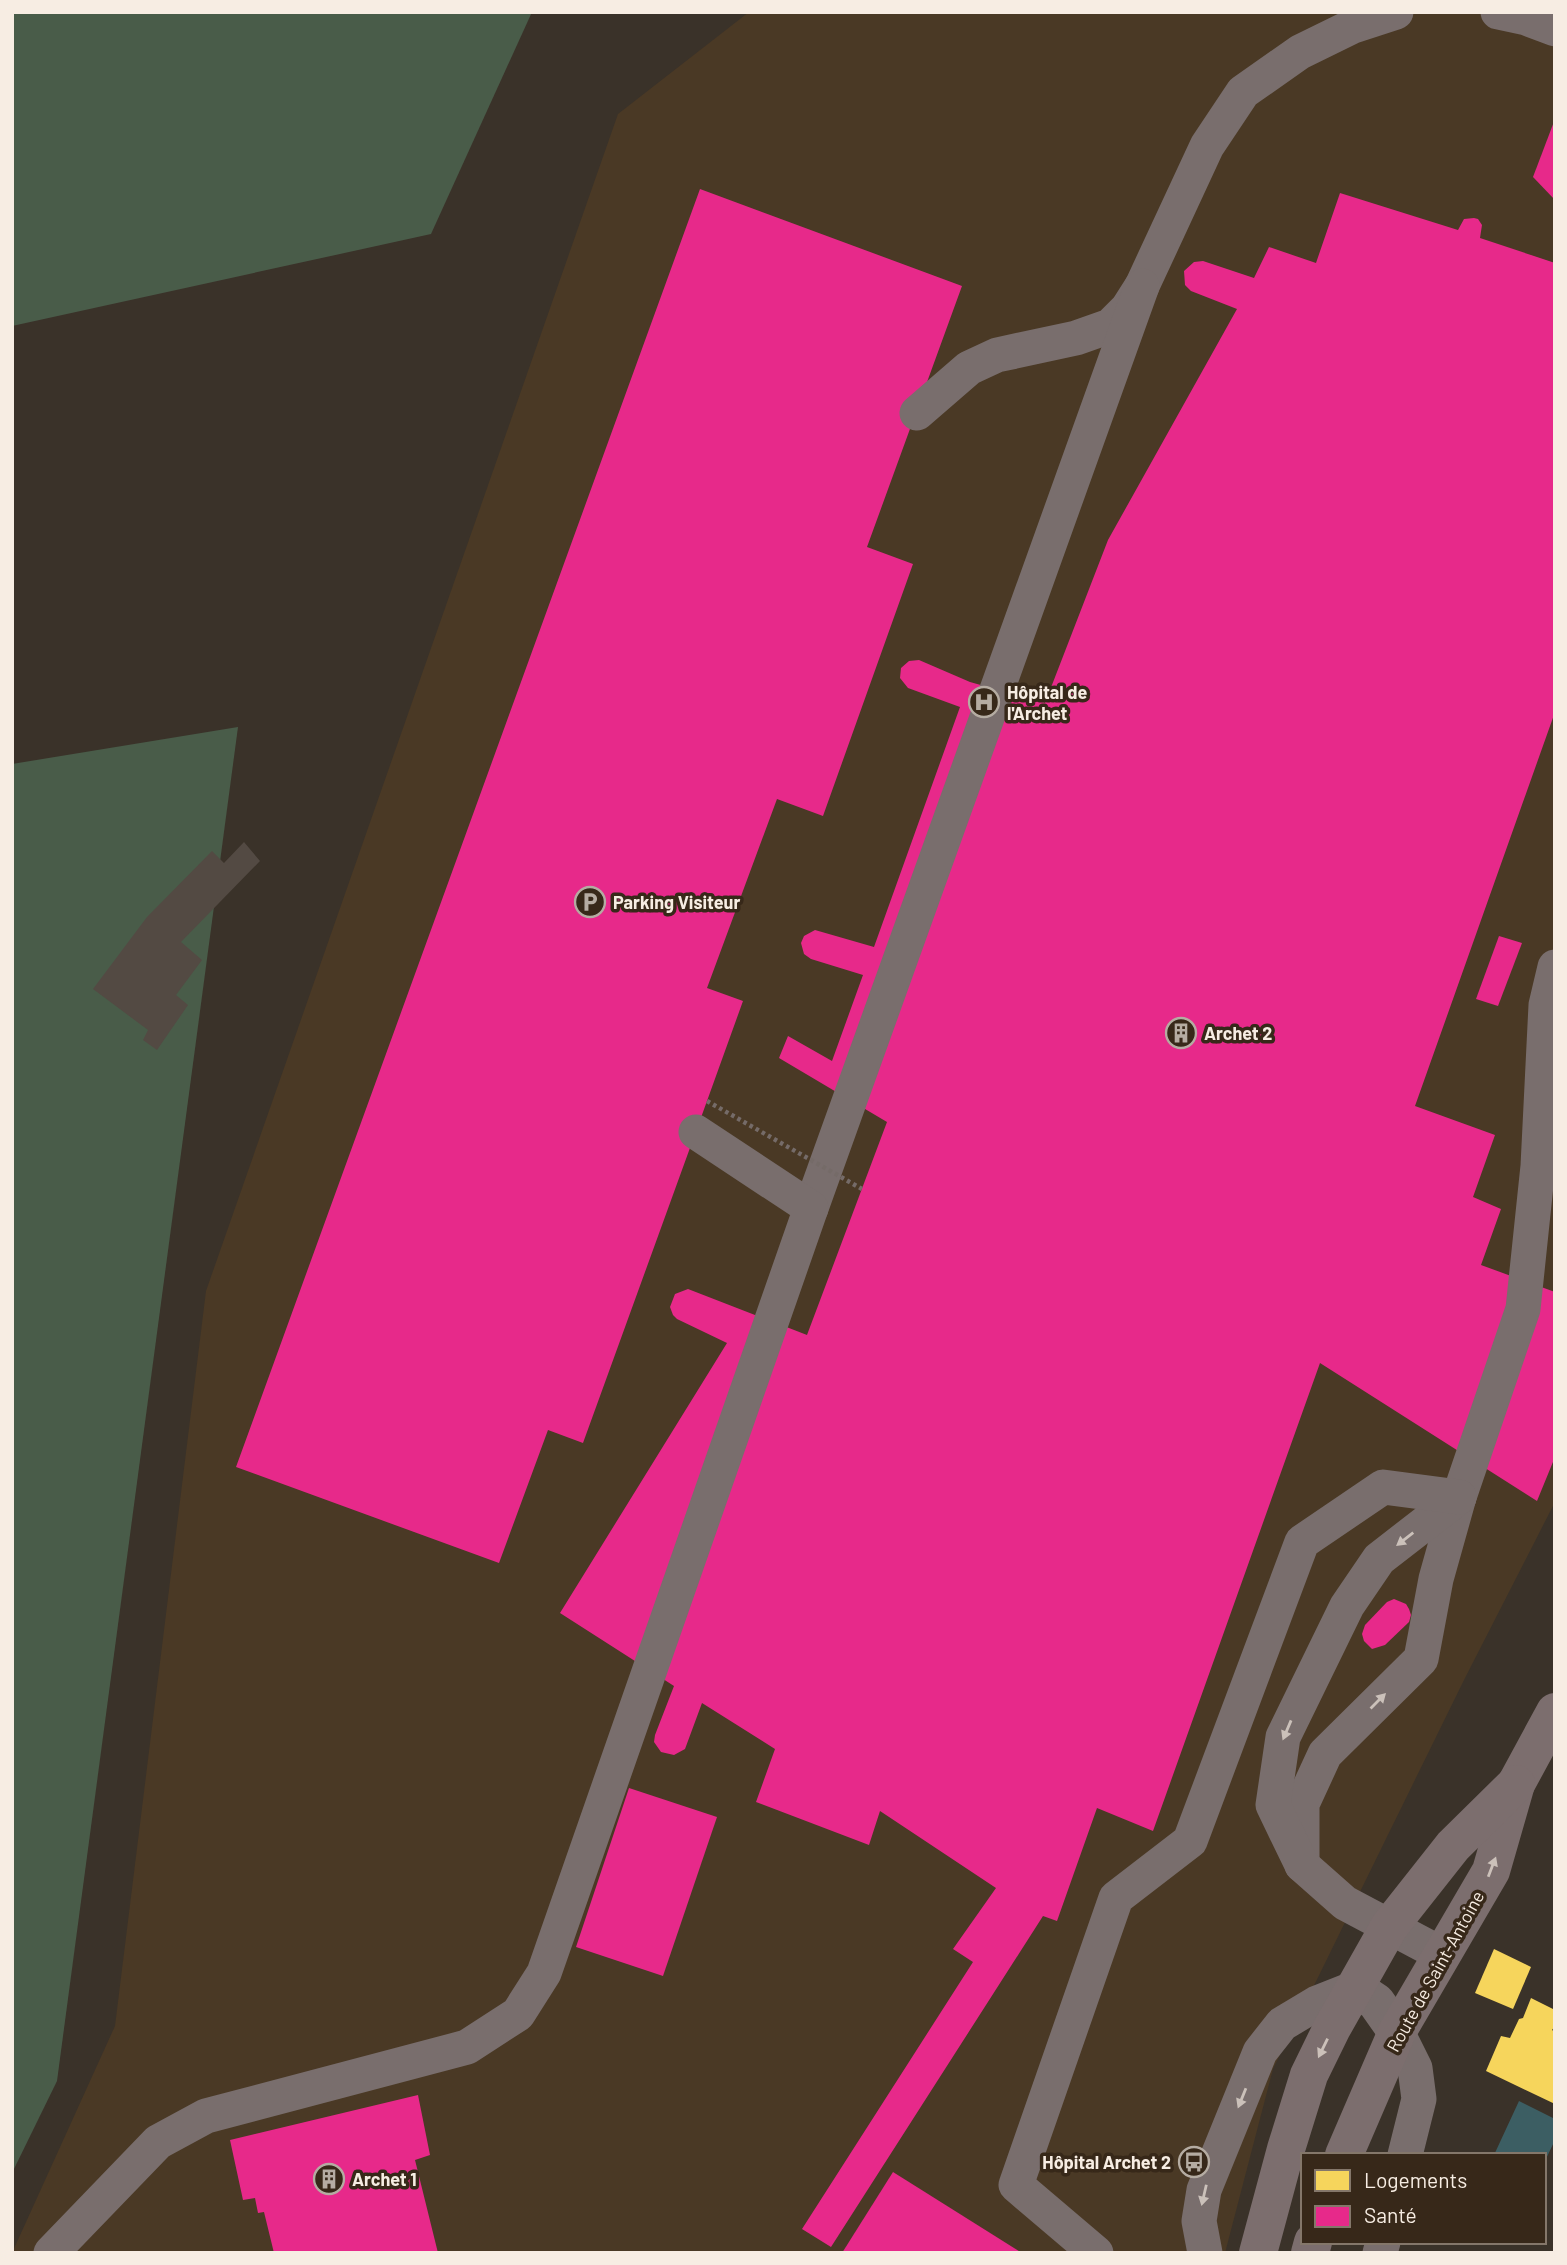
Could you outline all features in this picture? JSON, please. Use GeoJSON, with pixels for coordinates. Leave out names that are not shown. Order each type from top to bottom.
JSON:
{"type":"FeatureCollection","features":[{"type":"Feature","properties":{"kind":"street","name":"Route de Saint-Antoine"},"geometry":{"type":"LineString","coordinates":[[1346,2153],[1397,2032],[1492,1871],[1516,1784],[1555,1712]]}},
{"type":"Feature","properties":{"kind":"street","name":"Route de Saint-Antoine"},"geometry":{"type":"LineString","coordinates":[[1258,2253],[1309,2075],[1355,1988],[1389,1927],[1453,1846],[1516,1784]]}},
{"type":"Feature","properties":{"kind":"street"},"geometry":{"type":"LineString","coordinates":[[1355,1988],[1376,2002],[1397,2032]]}},
{"type":"Feature","properties":{"kind":"lane"},"geometry":{"type":"LineString","coordinates":[[51,2253],[158,2142],[206,2116],[467,2047],[518,2014],[544,1973],[811,1208],[1142,286],[1207,146],[1243,92],[1300,52],[1353,26],[1396,12]]}},
{"type":"Feature","properties":{"kind":"lane"},"geometry":{"type":"LineString","coordinates":[[1498,12],[1526,18],[1555,29]]}},
{"type":"Feature","properties":{"kind":"lane"},"geometry":{"type":"LineString","coordinates":[[916,413],[970,368],[997,355],[1076,338],[1110,326],[1128,308],[1142,286]]}},
{"type":"Feature","properties":{"kind":"lane"},"geometry":{"type":"LineString","coordinates":[[1302,1865],[1302,1804],[1325,1754],[1421,1659],[1436,1579],[1459,1497],[1523,1308],[1538,1166],[1546,1005],[1555,967]]}},
{"type":"Feature","properties":{"kind":"lane"},"geometry":{"type":"LineString","coordinates":[[702,1116],[811,1208]]}},
{"type":"Feature","properties":{"kind":"lane"},"geometry":{"type":"LineString","coordinates":[[1096,2253],[1016,2185],[1116,1898],[1191,1841],[1302,1542],[1383,1487],[1459,1497]]}},
{"type":"Feature","properties":{"kind":"lane"},"geometry":{"type":"LineString","coordinates":[[1443,1955],[1345,1903],[1302,1865],[1273,1805],[1283,1737],[1347,1606],[1379,1559],[1459,1497]]}},
{"type":"Feature","properties":{"kind":"lane"},"geometry":{"type":"LineString","coordinates":[[1205,2253],[1199,2221],[1204,2190],[1260,2052],[1282,2024],[1317,2003],[1355,1988]]}},
{"type":"Feature","properties":{"kind":"lane"},"geometry":{"type":"LineString","coordinates":[[1397,2032],[1415,2068],[1419,2099],[1406,2153]]}},
{"type":"Feature","properties":{"kind":"path"},"geometry":{"type":"LineString","coordinates":[[702,1116],[862,1189]]}},
{"type":"Feature","properties":{"kind":"shaded area","name":"Hôpital de l'Archet"},"geometry":{"type":"Polygon","coordinates":[[[749,12],[1555,12],[1555,1502],[1464,1680],[1273,2069],[1225,2253],[12,2253],[115,2026],[206,1291],[618,114],[749,12]]]}},
{"type":"Feature","properties":{"kind":"green space"},"geometry":{"type":"Polygon","coordinates":[[[12,12],[532,12],[431,234],[12,326],[12,12]]]}},
{"type":"Feature","properties":{"kind":"green space"},"geometry":{"type":"Polygon","coordinates":[[[238,727],[57,2081],[12,2173],[12,764],[238,727]]]}},
{"type":"Feature","properties":{"kind":"water"},"geometry":{"type":"Polygon","coordinates":[[[1519,2101],[1555,2119],[1555,2140],[1546,2159],[1546,2153],[1495,2153],[1519,2101]]]}},
{"type":"Feature","properties":{"kind":"building: Logements"},"geometry":{"type":"Polygon","coordinates":[[[1494,1949],[1531,1967],[1513,2009],[1475,1993],[1494,1949]]]}},
{"type":"Feature","properties":{"kind":"building: Logements"},"geometry":{"type":"Polygon","coordinates":[[[1531,1998],[1555,2010],[1555,2026],[1552,2030],[1555,2032],[1555,2104],[1486,2071],[1501,2036],[1510,2038],[1519,2019],[1523,2018],[1531,1998]]]}},
{"type":"Feature","properties":{"kind":"building: Santé"},"geometry":{"type":"Polygon","coordinates":[[[1555,119],[1555,200],[1533,177],[1555,119]]]}},
{"type":"Feature","properties":{"kind":"building: Santé","name":"Parking Visiteur"},"geometry":{"type":"Polygon","coordinates":[[[700,189],[962,286],[867,547],[913,564],[823,816],[777,799],[707,988],[743,1001],[583,1443],[548,1430],[499,1563],[236,1467],[700,189]]]}},
{"type":"Feature","properties":{"kind":"building: Santé","name":"Archet 2"},"geometry":{"type":"Polygon","coordinates":[[[1340,193],[1458,230],[1464,219],[1478,219],[1482,225],[1480,238],[1555,263],[1555,712],[1415,1106],[1495,1135],[1473,1197],[1501,1209],[1481,1265],[1555,1292],[1555,1457],[1537,1501],[1320,1363],[1153,1831],[1097,1808],[1057,1921],[1043,1916],[831,2247],[802,2229],[973,1962],[953,1949],[996,1888],[880,1811],[869,1845],[756,1802],[775,1749],[702,1703],[685,1749],[674,1755],[661,1752],[654,1742],[655,1735],[674,1686],[560,1613],[727,1343],[677,1319],[670,1307],[675,1294],[688,1289],[807,1335],[887,1122],[779,1058],[788,1036],[832,1061],[863,975],[811,959],[804,954],[801,943],[804,936],[815,930],[874,947],[960,707],[908,688],[900,678],[901,668],[909,661],[919,660],[970,682],[1045,703],[1108,540],[1237,309],[1191,291],[1185,285],[1184,271],[1194,262],[1203,261],[1254,278],[1269,247],[1316,263],[1340,193]]]}},
{"type":"Feature","properties":{"kind":"building: Santé"},"geometry":{"type":"Polygon","coordinates":[[[1499,936],[1522,943],[1498,1006],[1476,999],[1499,936]]]}},
{"type":"Feature","properties":{"kind":"building: Santé"},"geometry":{"type":"Polygon","coordinates":[[[1394,1599],[1406,1604],[1411,1615],[1409,1622],[1385,1645],[1372,1649],[1364,1641],[1362,1634],[1365,1625],[1387,1602],[1394,1599]]]}},
{"type":"Feature","properties":{"kind":"building: Santé"},"geometry":{"type":"Polygon","coordinates":[[[629,1788],[717,1817],[663,1976],[576,1947],[629,1788]]]}},
{"type":"Feature","properties":{"kind":"building: Santé","name":"Archet 1"},"geometry":{"type":"Polygon","coordinates":[[[418,2095],[430,2155],[415,2160],[438,2253],[274,2253],[264,2212],[258,2213],[255,2198],[243,2200],[230,2140],[418,2095]]]}},
{"type":"Feature","properties":{"kind":"building: Santé"},"geometry":{"type":"Polygon","coordinates":[[[893,2172],[1022,2253],[842,2253],[893,2172]]]}},
{"type":"Feature","properties":{"kind":"building: Autres"},"geometry":{"type":"Polygon","coordinates":[[[244,842],[260,861],[181,942],[202,960],[176,995],[188,1005],[157,1050],[143,1040],[148,1030],[93,989],[147,917],[212,851],[224,863],[244,842]]]}},
{"type":"Feature","properties":{"kind":"place","name":"Hôpital de l'Archet"},"geometry":{"type":"Point","coordinates":[984,702]}},
{"type":"Feature","properties":{"kind":"place","name":"Parking Visiteur"},"geometry":{"type":"Point","coordinates":[590,902]}},
{"type":"Feature","properties":{"kind":"place","name":"Archet 2"},"geometry":{"type":"Point","coordinates":[1181,1033]}},
{"type":"Feature","properties":{"kind":"place","name":"Hôpital Archet 2"},"geometry":{"type":"Point","coordinates":[1194,2162]}},
{"type":"Feature","properties":{"kind":"place","name":"Archet 1"},"geometry":{"type":"Point","coordinates":[329,2179]}}]}
